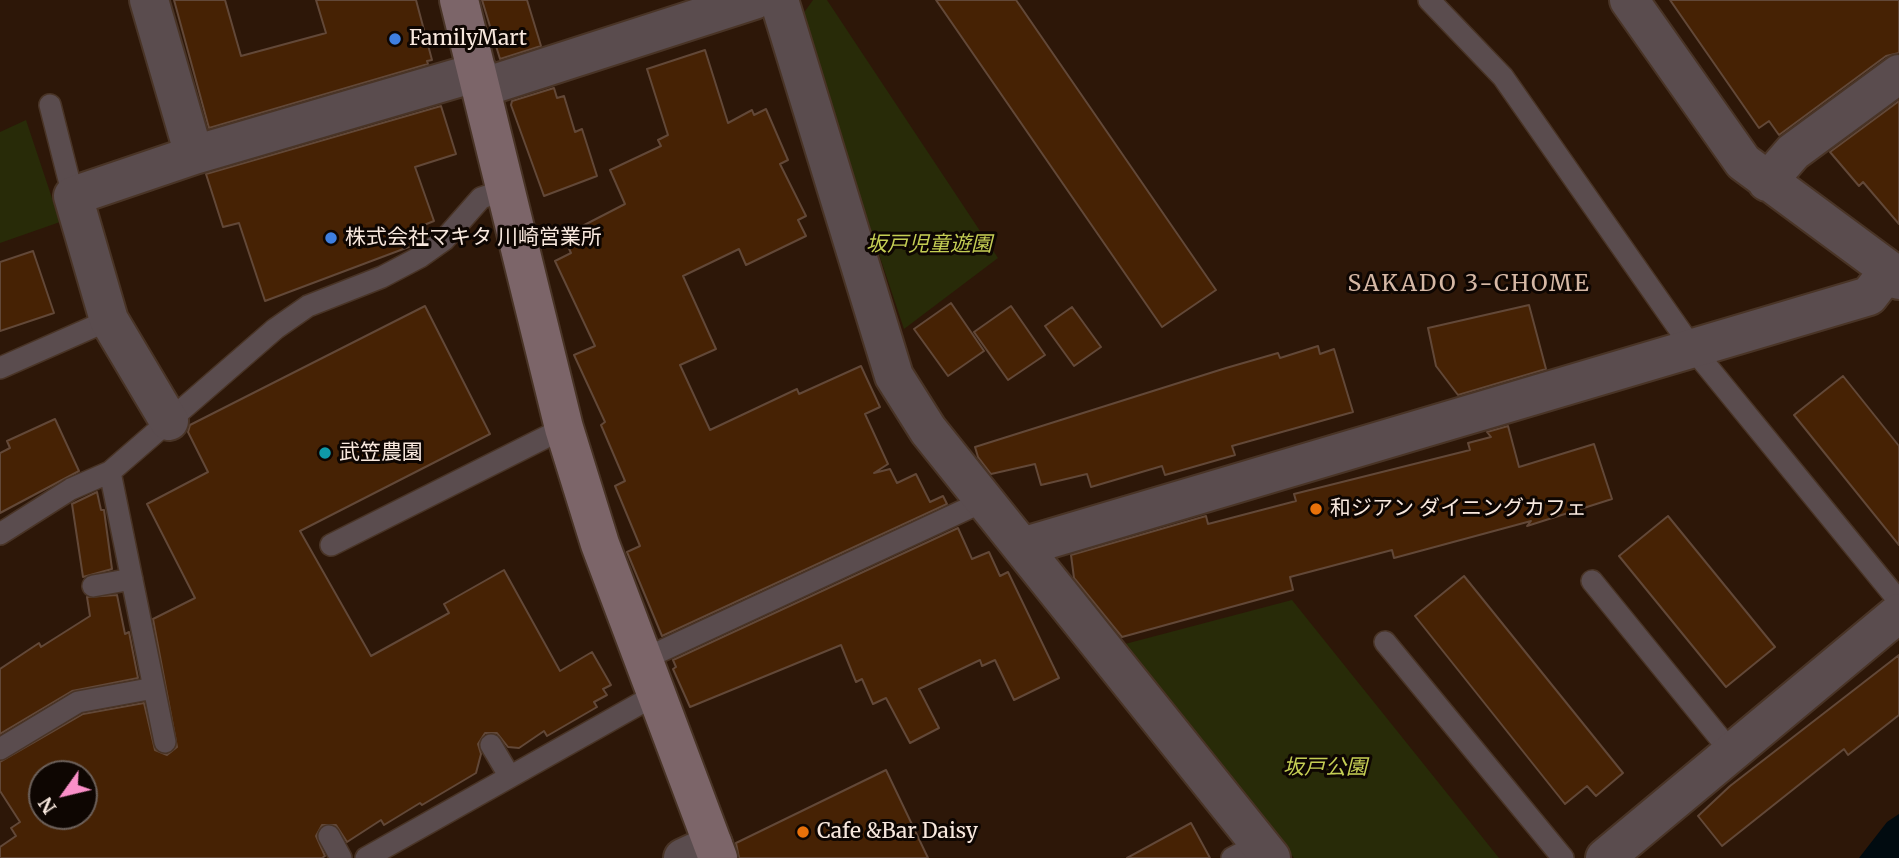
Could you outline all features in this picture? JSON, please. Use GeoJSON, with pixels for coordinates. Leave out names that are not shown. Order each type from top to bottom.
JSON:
{"type":"FeatureCollection","features":[{"type":"Feature","properties":{"kind":"street"},"geometry":{"type":"LineString","coordinates":[[149,0],[194,155]]}},
{"type":"Feature","properties":{"kind":"street"},"geometry":{"type":"LineString","coordinates":[[459,0],[508,189],[565,428],[600,544],[650,676],[705,853]]}},
{"type":"Feature","properties":{"kind":"street"},"geometry":{"type":"LineString","coordinates":[[169,421],[109,320],[73,196],[194,155],[480,80],[754,0]]}},
{"type":"Feature","properties":{"kind":"street"},"geometry":{"type":"LineString","coordinates":[[779,0],[894,376],[928,430],[1022,547],[1254,853]]}},
{"type":"Feature","properties":{"kind":"street"},"geometry":{"type":"LineString","coordinates":[[1022,547],[1869,296],[1894,275],[1743,162],[1629,0]]}},
{"type":"Feature","properties":{"kind":"street"},"geometry":{"type":"LineString","coordinates":[[1767,182],[1793,152],[1899,74]]}},
{"type":"Feature","properties":{"kind":"street"},"geometry":{"type":"LineString","coordinates":[[1605,858],[1899,612]]}},
{"type":"Feature","properties":{"kind":"lane"},"geometry":{"type":"LineString","coordinates":[[1429,0],[1503,76],[1693,349],[1899,601]]}},
{"type":"Feature","properties":{"kind":"lane"},"geometry":{"type":"LineString","coordinates":[[50,105],[73,196]]}},
{"type":"Feature","properties":{"kind":"lane"},"geometry":{"type":"LineString","coordinates":[[0,534],[71,489],[110,472],[275,329],[307,306],[382,277],[420,257],[444,240],[481,198],[508,189]]}},
{"type":"Feature","properties":{"kind":"lane"},"geometry":{"type":"LineString","coordinates":[[0,368],[109,320]]}},
{"type":"Feature","properties":{"kind":"lane"},"geometry":{"type":"LineString","coordinates":[[331,545],[565,428]]}},
{"type":"Feature","properties":{"kind":"lane"},"geometry":{"type":"LineString","coordinates":[[110,472],[165,741]]}},
{"type":"Feature","properties":{"kind":"lane"},"geometry":{"type":"LineString","coordinates":[[366,858],[510,777],[650,676],[984,501]]}},
{"type":"Feature","properties":{"kind":"lane"},"geometry":{"type":"LineString","coordinates":[[93,586],[132,579]]}},
{"type":"Feature","properties":{"kind":"lane"},"geometry":{"type":"LineString","coordinates":[[1592,581],[1732,753]]}},
{"type":"Feature","properties":{"kind":"lane"},"geometry":{"type":"LineString","coordinates":[[1385,642],[1563,858]]}},
{"type":"Feature","properties":{"kind":"lane"},"geometry":{"type":"LineString","coordinates":[[0,749],[78,702],[154,688]]}},
{"type":"Feature","properties":{"kind":"lane"},"geometry":{"type":"LineString","coordinates":[[491,745],[510,777]]}},
{"type":"Feature","properties":{"kind":"lane"},"geometry":{"type":"LineString","coordinates":[[329,836],[341,858]]}},
{"type":"Feature","properties":{"kind":"green space","name":"坂戸児童遊園"},"geometry":{"type":"Polygon","coordinates":[[[813,0],[827,0],[998,258],[904,329],[800,18],[813,0]]]}},
{"type":"Feature","properties":{"kind":"green space"},"geometry":{"type":"Polygon","coordinates":[[[26,120],[60,222],[0,243],[0,132],[26,120]]]}},
{"type":"Feature","properties":{"kind":"green space","name":"坂戸公園"},"geometry":{"type":"Polygon","coordinates":[[[1292,600],[1499,858],[1294,858],[1125,644],[1292,600]]]}},
{"type":"Feature","properties":{"kind":"shaded area"},"geometry":{"type":"Polygon","coordinates":[[[1899,814],[1899,858],[1859,858],[1887,822],[1899,814]]]}},
{"type":"Feature","properties":{"kind":"building"},"geometry":{"type":"Polygon","coordinates":[[[174,0],[225,0],[241,56],[326,33],[316,0],[416,0],[432,60],[427,61],[428,64],[209,128],[174,0]]]}},
{"type":"Feature","properties":{"kind":"building"},"geometry":{"type":"Polygon","coordinates":[[[482,0],[527,0],[541,46],[500,59],[482,0]]]}},
{"type":"Feature","properties":{"kind":"building"},"geometry":{"type":"Polygon","coordinates":[[[936,0],[1016,0],[1216,290],[1162,327],[936,0]]]}},
{"type":"Feature","properties":{"kind":"building"},"geometry":{"type":"Polygon","coordinates":[[[1670,0],[1899,0],[1899,53],[1886,56],[1779,135],[1769,121],[1759,128],[1670,0]]]}},
{"type":"Feature","properties":{"kind":"building"},"geometry":{"type":"Polygon","coordinates":[[[705,50],[728,123],[752,110],[754,115],[766,109],[788,160],[780,164],[806,216],[798,220],[806,236],[746,265],[739,249],[683,276],[716,349],[680,365],[710,430],[797,389],[799,394],[861,366],[880,407],[865,414],[888,464],[874,473],[890,469],[897,483],[916,474],[930,502],[943,496],[947,504],[662,636],[627,552],[640,546],[615,486],[625,481],[601,425],[605,422],[574,355],[595,346],[555,261],[571,253],[563,236],[625,204],[610,170],[661,146],[658,140],[668,135],[647,69],[705,50]]]}},
{"type":"Feature","properties":{"kind":"building"},"geometry":{"type":"Polygon","coordinates":[[[554,88],[557,98],[564,96],[575,132],[582,129],[597,176],[544,196],[511,105],[512,101],[554,88]]]}},
{"type":"Feature","properties":{"kind":"building"},"geometry":{"type":"Polygon","coordinates":[[[1899,101],[1899,224],[1863,182],[1859,186],[1830,152],[1899,101]]]}},
{"type":"Feature","properties":{"kind":"building"},"geometry":{"type":"Polygon","coordinates":[[[441,106],[456,154],[415,167],[434,221],[424,225],[427,234],[411,238],[414,245],[265,301],[239,223],[223,227],[206,174],[441,106]]]}},
{"type":"Feature","properties":{"kind":"building"},"geometry":{"type":"Polygon","coordinates":[[[33,251],[54,313],[0,331],[0,262],[33,251]]]}},
{"type":"Feature","properties":{"kind":"building"},"geometry":{"type":"Polygon","coordinates":[[[951,303],[984,351],[948,376],[914,329],[951,303]]]}},
{"type":"Feature","properties":{"kind":"building"},"geometry":{"type":"Polygon","coordinates":[[[1529,305],[1546,369],[1458,395],[1436,366],[1428,328],[1529,305]]]}},
{"type":"Feature","properties":{"kind":"building"},"geometry":{"type":"Polygon","coordinates":[[[425,306],[490,434],[300,531],[371,656],[449,613],[444,604],[504,570],[560,671],[592,652],[611,685],[603,689],[607,695],[594,702],[597,707],[547,736],[544,731],[519,748],[508,747],[497,733],[485,733],[478,744],[481,754],[476,773],[384,825],[381,820],[347,842],[336,825],[322,825],[316,836],[325,856],[322,858],[0,858],[0,847],[16,836],[11,828],[20,822],[0,791],[0,762],[83,714],[144,703],[155,750],[167,755],[177,747],[153,619],[195,598],[147,504],[208,472],[188,432],[190,425],[425,306]]]}},
{"type":"Feature","properties":{"kind":"building"},"geometry":{"type":"Polygon","coordinates":[[[1011,306],[1045,355],[1008,380],[974,332],[1011,306]]]}},
{"type":"Feature","properties":{"kind":"building"},"geometry":{"type":"Polygon","coordinates":[[[1072,307],[1101,347],[1074,366],[1045,326],[1072,307]]]}},
{"type":"Feature","properties":{"kind":"building"},"geometry":{"type":"Polygon","coordinates":[[[1318,346],[1320,354],[1334,349],[1353,412],[1232,446],[1235,455],[1165,475],[1162,466],[1091,487],[1087,474],[1041,485],[1035,464],[991,474],[978,457],[975,447],[1226,368],[1278,353],[1280,358],[1318,346]]]}},
{"type":"Feature","properties":{"kind":"building"},"geometry":{"type":"Polygon","coordinates":[[[1843,376],[1899,446],[1899,545],[1794,415],[1843,376]]]}},
{"type":"Feature","properties":{"kind":"building"},"geometry":{"type":"Polygon","coordinates":[[[55,419],[79,471],[0,513],[0,453],[10,448],[7,441],[55,419]]]}},
{"type":"Feature","properties":{"kind":"building"},"geometry":{"type":"Polygon","coordinates":[[[1508,426],[1519,467],[1594,444],[1612,499],[1527,526],[1531,521],[1394,558],[1392,550],[1290,577],[1293,590],[1122,637],[1074,578],[1071,555],[1206,516],[1208,524],[1296,501],[1294,494],[1470,450],[1468,443],[1491,437],[1487,432],[1508,426]]]}},
{"type":"Feature","properties":{"kind":"building"},"geometry":{"type":"Polygon","coordinates":[[[97,492],[101,510],[104,510],[112,569],[83,577],[72,504],[97,492]]]}},
{"type":"Feature","properties":{"kind":"building"},"geometry":{"type":"Polygon","coordinates":[[[1668,516],[1775,647],[1726,687],[1619,556],[1668,516]]]}},
{"type":"Feature","properties":{"kind":"building"},"geometry":{"type":"Polygon","coordinates":[[[958,528],[972,559],[989,552],[1000,576],[1008,572],[1059,678],[1014,700],[995,660],[982,666],[980,660],[919,689],[939,728],[910,743],[886,698],[873,704],[862,679],[856,682],[841,645],[690,707],[673,669],[676,667],[673,660],[958,528]]]}},
{"type":"Feature","properties":{"kind":"building"},"geometry":{"type":"Polygon","coordinates":[[[1464,576],[1623,773],[1596,796],[1587,786],[1565,804],[1415,616],[1464,576]]]}},
{"type":"Feature","properties":{"kind":"building"},"geometry":{"type":"Polygon","coordinates":[[[117,595],[125,634],[129,632],[138,678],[72,691],[0,734],[0,669],[39,643],[41,647],[90,616],[87,597],[117,595]]]}},
{"type":"Feature","properties":{"kind":"building"},"geometry":{"type":"Polygon","coordinates":[[[1899,655],[1899,715],[1848,755],[1844,749],[1722,846],[1698,816],[1730,786],[1899,655]]]}},
{"type":"Feature","properties":{"kind":"building"},"geometry":{"type":"Polygon","coordinates":[[[886,770],[928,858],[739,858],[736,843],[886,770]]]}},
{"type":"Feature","properties":{"kind":"building"},"geometry":{"type":"Polygon","coordinates":[[[1191,823],[1210,858],[1127,858],[1191,823]]]}},
{"type":"Feature","properties":{"kind":"place","name":"FamilyMart"},"geometry":{"type":"Point","coordinates":[395,39]}},
{"type":"Feature","properties":{"kind":"place","name":"株式会社マキタ 川崎営業所"},"geometry":{"type":"Point","coordinates":[331,238]}},
{"type":"Feature","properties":{"kind":"place","name":"武笠農園"},"geometry":{"type":"Point","coordinates":[325,453]}},
{"type":"Feature","properties":{"kind":"place","name":"和ジアン ダイニングカフェ"},"geometry":{"type":"Point","coordinates":[1316,509]}},
{"type":"Feature","properties":{"kind":"place","name":"Cafe &Bar Daisy"},"geometry":{"type":"Point","coordinates":[803,832]}},
{"type":"Feature","properties":{"kind":"district","name":"SAKADO 3-CHOME"},"geometry":{"type":"Point","coordinates":[1469,284]}}]}
